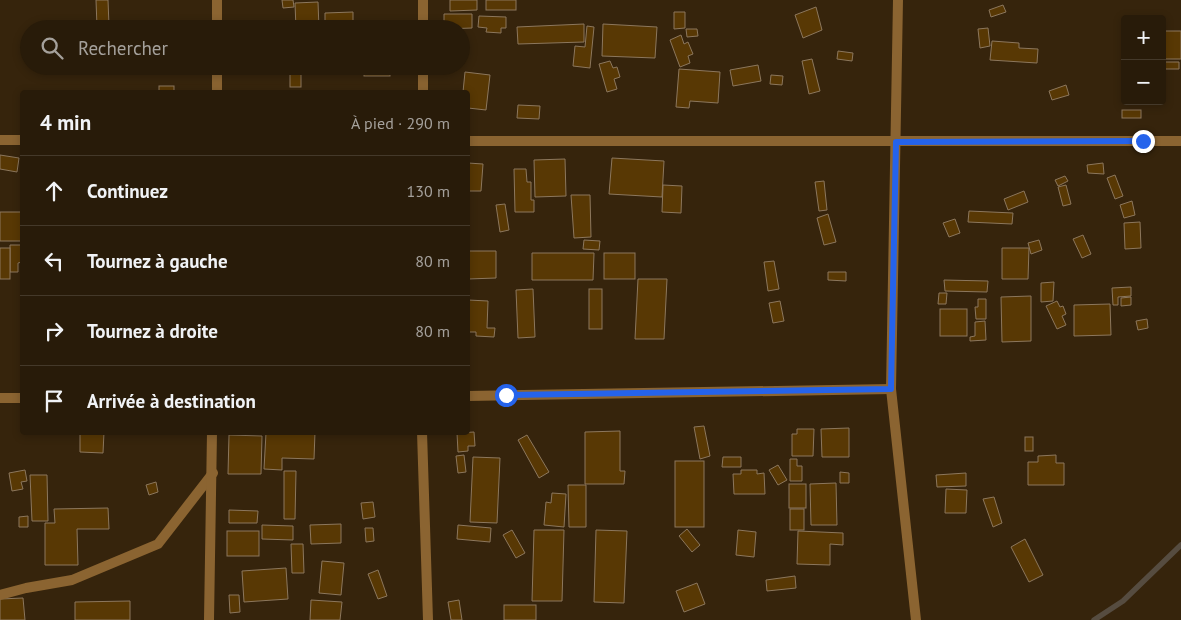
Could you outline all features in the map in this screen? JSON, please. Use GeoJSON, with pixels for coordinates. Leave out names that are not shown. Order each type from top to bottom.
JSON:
{"type":"FeatureCollection","features":[{"type":"Feature","properties":{"kind":"street"},"geometry":{"type":"LineString","coordinates":[[217,0],[217,20]]}},
{"type":"Feature","properties":{"kind":"street"},"geometry":{"type":"LineString","coordinates":[[423,0],[423,20]]}},
{"type":"Feature","properties":{"kind":"street"},"geometry":{"type":"LineString","coordinates":[[898,0],[891,389],[916,620]]}},
{"type":"Feature","properties":{"kind":"street"},"geometry":{"type":"LineString","coordinates":[[217,75],[217,90]]}},
{"type":"Feature","properties":{"kind":"street"},"geometry":{"type":"LineString","coordinates":[[423,75],[423,90]]}},
{"type":"Feature","properties":{"kind":"street"},"geometry":{"type":"LineString","coordinates":[[0,140],[20,140]]}},
{"type":"Feature","properties":{"kind":"street"},"geometry":{"type":"LineString","coordinates":[[470,141],[1181,141]]}},
{"type":"Feature","properties":{"kind":"street"},"geometry":{"type":"LineString","coordinates":[[470,396],[891,389]]}},
{"type":"Feature","properties":{"kind":"street"},"geometry":{"type":"LineString","coordinates":[[0,398],[20,398]]}},
{"type":"Feature","properties":{"kind":"street"},"geometry":{"type":"LineString","coordinates":[[208,620],[213,473],[212,435]]}},
{"type":"Feature","properties":{"kind":"street"},"geometry":{"type":"LineString","coordinates":[[422,435],[428,620]]}},
{"type":"Feature","properties":{"kind":"street"},"geometry":{"type":"LineString","coordinates":[[0,595],[26,588],[72,580],[158,544],[213,473]]}},
{"type":"Feature","properties":{"kind":"building"},"geometry":{"type":"Polygon","coordinates":[[[96,0],[108,0],[109,20],[97,20],[96,0]]]}},
{"type":"Feature","properties":{"kind":"building"},"geometry":{"type":"Polygon","coordinates":[[[282,0],[293,0],[294,7],[283,8],[282,0]]]}},
{"type":"Feature","properties":{"kind":"building"},"geometry":{"type":"Polygon","coordinates":[[[450,0],[477,0],[477,10],[450,11],[450,0]]]}},
{"type":"Feature","properties":{"kind":"building"},"geometry":{"type":"Polygon","coordinates":[[[486,0],[516,0],[516,10],[486,10],[486,0]]]}},
{"type":"Feature","properties":{"kind":"building"},"geometry":{"type":"Polygon","coordinates":[[[318,2],[319,20],[296,20],[295,3],[318,2]]]}},
{"type":"Feature","properties":{"kind":"building"},"geometry":{"type":"Polygon","coordinates":[[[1003,5],[1006,12],[991,17],[989,10],[1003,5]]]}},
{"type":"Feature","properties":{"kind":"building"},"geometry":{"type":"Polygon","coordinates":[[[816,7],[822,30],[803,38],[795,15],[816,7]]]}},
{"type":"Feature","properties":{"kind":"building"},"geometry":{"type":"Polygon","coordinates":[[[353,12],[353,20],[325,20],[325,13],[353,12]]]}},
{"type":"Feature","properties":{"kind":"building"},"geometry":{"type":"Polygon","coordinates":[[[674,12],[685,12],[685,28],[674,29],[674,12]]]}},
{"type":"Feature","properties":{"kind":"building"},"geometry":{"type":"Polygon","coordinates":[[[444,14],[472,14],[472,28],[470,28],[470,20],[444,20],[444,14]]]}},
{"type":"Feature","properties":{"kind":"building"},"geometry":{"type":"Polygon","coordinates":[[[479,16],[506,17],[506,28],[501,28],[501,33],[486,32],[487,28],[478,27],[479,16]]]}},
{"type":"Feature","properties":{"kind":"building"},"geometry":{"type":"Polygon","coordinates":[[[584,24],[584,42],[518,44],[517,27],[584,24]]]}},
{"type":"Feature","properties":{"kind":"building"},"geometry":{"type":"Polygon","coordinates":[[[603,24],[657,27],[655,58],[602,56],[603,24]]]}},
{"type":"Feature","properties":{"kind":"building"},"geometry":{"type":"Polygon","coordinates":[[[587,26],[594,27],[590,68],[573,66],[575,46],[585,47],[587,26]]]}},
{"type":"Feature","properties":{"kind":"building"},"geometry":{"type":"Polygon","coordinates":[[[988,28],[990,46],[980,48],[978,29],[988,28]]]}},
{"type":"Feature","properties":{"kind":"building"},"geometry":{"type":"Polygon","coordinates":[[[686,29],[697,29],[698,36],[687,37],[686,29]]]}},
{"type":"Feature","properties":{"kind":"building"},"geometry":{"type":"Polygon","coordinates":[[[1166,31],[1181,31],[1181,59],[1166,59],[1166,31]]]}},
{"type":"Feature","properties":{"kind":"building"},"geometry":{"type":"Polygon","coordinates":[[[681,35],[684,44],[688,42],[693,54],[688,56],[690,63],[680,67],[670,40],[681,35]]]}},
{"type":"Feature","properties":{"kind":"building"},"geometry":{"type":"Polygon","coordinates":[[[992,41],[1019,43],[1019,48],[1038,49],[1037,63],[990,60],[992,41]]]}},
{"type":"Feature","properties":{"kind":"building"},"geometry":{"type":"Polygon","coordinates":[[[838,51],[853,53],[852,61],[837,59],[838,51]]]}},
{"type":"Feature","properties":{"kind":"building"},"geometry":{"type":"Polygon","coordinates":[[[812,59],[820,91],[809,94],[802,61],[812,59]]]}},
{"type":"Feature","properties":{"kind":"building"},"geometry":{"type":"Polygon","coordinates":[[[610,61],[613,68],[617,67],[620,77],[614,79],[617,89],[607,92],[599,64],[610,61]]]}},
{"type":"Feature","properties":{"kind":"building"},"geometry":{"type":"Polygon","coordinates":[[[1166,62],[1179,62],[1179,69],[1166,69],[1166,62]]]}},
{"type":"Feature","properties":{"kind":"building"},"geometry":{"type":"Polygon","coordinates":[[[758,65],[761,81],[733,86],[730,70],[758,65]]]}},
{"type":"Feature","properties":{"kind":"building"},"geometry":{"type":"Polygon","coordinates":[[[679,69],[720,72],[718,103],[690,101],[689,108],[676,107],[679,69]]]}},
{"type":"Feature","properties":{"kind":"building"},"geometry":{"type":"Polygon","coordinates":[[[470,73],[490,75],[486,110],[470,108],[470,90],[463,90],[465,75],[470,75],[470,73]]]}},
{"type":"Feature","properties":{"kind":"building"},"geometry":{"type":"Polygon","coordinates":[[[290,75],[301,75],[301,87],[290,87],[290,75]]]}},
{"type":"Feature","properties":{"kind":"building"},"geometry":{"type":"Polygon","coordinates":[[[364,75],[390,75],[390,76],[364,75]]]}},
{"type":"Feature","properties":{"kind":"building"},"geometry":{"type":"Polygon","coordinates":[[[771,75],[783,76],[782,85],[770,84],[771,75]]]}},
{"type":"Feature","properties":{"kind":"building"},"geometry":{"type":"Polygon","coordinates":[[[1066,85],[1069,95],[1052,100],[1049,91],[1066,85]]]}},
{"type":"Feature","properties":{"kind":"building"},"geometry":{"type":"Polygon","coordinates":[[[159,86],[174,86],[174,90],[159,90],[159,86]]]}},
{"type":"Feature","properties":{"kind":"building"},"geometry":{"type":"Polygon","coordinates":[[[518,105],[540,106],[539,119],[517,118],[518,105]]]}},
{"type":"Feature","properties":{"kind":"building"},"geometry":{"type":"Polygon","coordinates":[[[1122,110],[1141,110],[1141,118],[1122,118],[1122,110]]]}},
{"type":"Feature","properties":{"kind":"building"},"geometry":{"type":"Polygon","coordinates":[[[0,155],[19,158],[17,172],[0,169],[0,155]]]}},
{"type":"Feature","properties":{"kind":"building"},"geometry":{"type":"Polygon","coordinates":[[[612,158],[664,161],[662,197],[609,194],[612,158]]]}},
{"type":"Feature","properties":{"kind":"building"},"geometry":{"type":"Polygon","coordinates":[[[565,159],[566,196],[535,197],[534,160],[565,159]]]}},
{"type":"Feature","properties":{"kind":"building"},"geometry":{"type":"Polygon","coordinates":[[[470,163],[483,164],[481,191],[470,191],[470,163]]]}},
{"type":"Feature","properties":{"kind":"building"},"geometry":{"type":"Polygon","coordinates":[[[1103,163],[1104,174],[1088,173],[1087,165],[1103,163]]]}},
{"type":"Feature","properties":{"kind":"building"},"geometry":{"type":"Polygon","coordinates":[[[514,169],[526,169],[527,182],[531,182],[531,200],[534,200],[534,212],[515,212],[514,169]]]}},
{"type":"Feature","properties":{"kind":"building"},"geometry":{"type":"Polygon","coordinates":[[[1115,175],[1123,196],[1115,199],[1107,178],[1115,175]]]}},
{"type":"Feature","properties":{"kind":"building"},"geometry":{"type":"Polygon","coordinates":[[[1065,176],[1068,181],[1058,186],[1055,180],[1065,176]]]}},
{"type":"Feature","properties":{"kind":"building"},"geometry":{"type":"Polygon","coordinates":[[[824,181],[827,210],[819,211],[815,182],[824,181]]]}},
{"type":"Feature","properties":{"kind":"building"},"geometry":{"type":"Polygon","coordinates":[[[663,185],[682,186],[681,213],[662,212],[663,185]]]}},
{"type":"Feature","properties":{"kind":"building"},"geometry":{"type":"Polygon","coordinates":[[[1066,185],[1071,204],[1063,206],[1058,187],[1066,185]]]}},
{"type":"Feature","properties":{"kind":"building"},"geometry":{"type":"Polygon","coordinates":[[[1024,191],[1028,202],[1008,210],[1004,199],[1024,191]]]}},
{"type":"Feature","properties":{"kind":"building"},"geometry":{"type":"Polygon","coordinates":[[[571,195],[590,195],[591,237],[574,238],[571,195]]]}},
{"type":"Feature","properties":{"kind":"building"},"geometry":{"type":"Polygon","coordinates":[[[1132,201],[1135,215],[1124,218],[1120,205],[1132,201]]]}},
{"type":"Feature","properties":{"kind":"building"},"geometry":{"type":"Polygon","coordinates":[[[505,204],[509,230],[500,232],[496,205],[505,204]]]}},
{"type":"Feature","properties":{"kind":"building"},"geometry":{"type":"Polygon","coordinates":[[[969,211],[1013,213],[1012,224],[968,222],[969,211]]]}},
{"type":"Feature","properties":{"kind":"building"},"geometry":{"type":"Polygon","coordinates":[[[0,212],[20,212],[20,241],[0,241],[0,212]]]}},
{"type":"Feature","properties":{"kind":"building"},"geometry":{"type":"Polygon","coordinates":[[[828,214],[836,242],[824,245],[817,218],[828,214]]]}},
{"type":"Feature","properties":{"kind":"building"},"geometry":{"type":"Polygon","coordinates":[[[955,219],[960,233],[949,237],[943,223],[955,219]]]}},
{"type":"Feature","properties":{"kind":"building"},"geometry":{"type":"Polygon","coordinates":[[[1140,222],[1141,248],[1125,249],[1124,223],[1140,222]]]}},
{"type":"Feature","properties":{"kind":"building"},"geometry":{"type":"Polygon","coordinates":[[[1083,235],[1091,254],[1082,258],[1073,239],[1083,235]]]}},
{"type":"Feature","properties":{"kind":"building"},"geometry":{"type":"Polygon","coordinates":[[[584,240],[600,241],[599,250],[583,249],[584,240]]]}},
{"type":"Feature","properties":{"kind":"building"},"geometry":{"type":"Polygon","coordinates":[[[1039,240],[1042,250],[1031,254],[1028,243],[1039,240]]]}},
{"type":"Feature","properties":{"kind":"building"},"geometry":{"type":"Polygon","coordinates":[[[10,245],[20,245],[18,272],[10,272],[10,245]]]}},
{"type":"Feature","properties":{"kind":"building"},"geometry":{"type":"Polygon","coordinates":[[[0,248],[10,248],[10,279],[0,279],[0,248]]]}},
{"type":"Feature","properties":{"kind":"building"},"geometry":{"type":"Polygon","coordinates":[[[1002,248],[1029,248],[1028,279],[1002,279],[1002,248]]]}},
{"type":"Feature","properties":{"kind":"building"},"geometry":{"type":"Polygon","coordinates":[[[470,251],[496,251],[496,278],[470,279],[470,251]]]}},
{"type":"Feature","properties":{"kind":"building"},"geometry":{"type":"Polygon","coordinates":[[[532,253],[594,253],[593,280],[532,280],[532,253]]]}},
{"type":"Feature","properties":{"kind":"building"},"geometry":{"type":"Polygon","coordinates":[[[604,253],[635,253],[635,279],[604,279],[604,253]]]}},
{"type":"Feature","properties":{"kind":"building"},"geometry":{"type":"Polygon","coordinates":[[[774,261],[779,289],[768,291],[764,262],[774,261]]]}},
{"type":"Feature","properties":{"kind":"building"},"geometry":{"type":"Polygon","coordinates":[[[828,272],[846,272],[846,281],[828,280],[828,272]]]}},
{"type":"Feature","properties":{"kind":"building"},"geometry":{"type":"Polygon","coordinates":[[[638,279],[667,279],[664,339],[635,339],[638,279]]]}},
{"type":"Feature","properties":{"kind":"building"},"geometry":{"type":"Polygon","coordinates":[[[944,280],[988,281],[987,292],[945,291],[944,280]]]}},
{"type":"Feature","properties":{"kind":"building"},"geometry":{"type":"Polygon","coordinates":[[[1054,282],[1053,301],[1041,302],[1041,283],[1054,282]]]}},
{"type":"Feature","properties":{"kind":"building"},"geometry":{"type":"Polygon","coordinates":[[[1131,287],[1131,296],[1118,297],[1118,305],[1113,305],[1112,288],[1131,287]]]}},
{"type":"Feature","properties":{"kind":"building"},"geometry":{"type":"Polygon","coordinates":[[[533,289],[535,337],[518,338],[516,290],[533,289]]]}},
{"type":"Feature","properties":{"kind":"building"},"geometry":{"type":"Polygon","coordinates":[[[589,289],[602,289],[602,329],[589,329],[589,289]]]}},
{"type":"Feature","properties":{"kind":"building"},"geometry":{"type":"Polygon","coordinates":[[[939,293],[947,293],[946,304],[938,304],[939,293]]]}},
{"type":"Feature","properties":{"kind":"building"},"geometry":{"type":"Polygon","coordinates":[[[1031,296],[1031,341],[1002,342],[1001,297],[1031,296]]]}},
{"type":"Feature","properties":{"kind":"building"},"geometry":{"type":"Polygon","coordinates":[[[1131,297],[1131,305],[1121,306],[1121,298],[1131,297]]]}},
{"type":"Feature","properties":{"kind":"building"},"geometry":{"type":"Polygon","coordinates":[[[978,299],[986,299],[986,319],[976,319],[975,307],[978,307],[978,299]]]}},
{"type":"Feature","properties":{"kind":"building"},"geometry":{"type":"Polygon","coordinates":[[[470,300],[488,301],[487,328],[495,328],[494,337],[476,336],[476,332],[470,332],[470,300]]]}},
{"type":"Feature","properties":{"kind":"building"},"geometry":{"type":"Polygon","coordinates":[[[780,301],[784,321],[773,323],[769,303],[780,301]]]}},
{"type":"Feature","properties":{"kind":"building"},"geometry":{"type":"Polygon","coordinates":[[[1057,301],[1060,307],[1063,306],[1066,314],[1062,316],[1066,325],[1057,329],[1046,306],[1057,301]]]}},
{"type":"Feature","properties":{"kind":"building"},"geometry":{"type":"Polygon","coordinates":[[[1110,304],[1111,335],[1074,336],[1074,305],[1110,304]]]}},
{"type":"Feature","properties":{"kind":"building"},"geometry":{"type":"Polygon","coordinates":[[[940,309],[967,309],[967,336],[940,336],[940,309]]]}},
{"type":"Feature","properties":{"kind":"building"},"geometry":{"type":"Polygon","coordinates":[[[1147,319],[1148,328],[1138,330],[1136,321],[1147,319]]]}},
{"type":"Feature","properties":{"kind":"building"},"geometry":{"type":"Polygon","coordinates":[[[985,321],[986,340],[970,341],[970,337],[975,336],[975,322],[985,321]]]}},
{"type":"Feature","properties":{"kind":"building"},"geometry":{"type":"Polygon","coordinates":[[[704,426],[710,456],[700,459],[694,427],[704,426]]]}},
{"type":"Feature","properties":{"kind":"building"},"geometry":{"type":"Polygon","coordinates":[[[849,428],[849,457],[822,457],[821,429],[849,428]]]}},
{"type":"Feature","properties":{"kind":"building"},"geometry":{"type":"Polygon","coordinates":[[[797,429],[814,429],[813,456],[792,456],[792,434],[797,434],[797,429]]]}},
{"type":"Feature","properties":{"kind":"building"},"geometry":{"type":"Polygon","coordinates":[[[620,431],[620,471],[625,471],[624,484],[585,484],[585,432],[620,431]]]}},
{"type":"Feature","properties":{"kind":"building"},"geometry":{"type":"Polygon","coordinates":[[[470,432],[474,432],[475,446],[468,446],[468,451],[458,452],[457,435],[470,435],[470,432]]]}},
{"type":"Feature","properties":{"kind":"building"},"geometry":{"type":"Polygon","coordinates":[[[80,435],[104,435],[103,453],[80,452],[80,435]]]}},
{"type":"Feature","properties":{"kind":"building"},"geometry":{"type":"Polygon","coordinates":[[[229,435],[262,436],[261,474],[228,474],[229,435]]]}},
{"type":"Feature","properties":{"kind":"building"},"geometry":{"type":"Polygon","coordinates":[[[266,435],[315,435],[314,459],[282,458],[282,470],[264,469],[266,435]]]}},
{"type":"Feature","properties":{"kind":"building"},"geometry":{"type":"Polygon","coordinates":[[[527,435],[549,472],[539,478],[518,440],[527,435]]]}},
{"type":"Feature","properties":{"kind":"building"},"geometry":{"type":"Polygon","coordinates":[[[1025,437],[1033,437],[1033,451],[1025,451],[1025,437]]]}},
{"type":"Feature","properties":{"kind":"building"},"geometry":{"type":"Polygon","coordinates":[[[464,455],[466,472],[458,473],[456,456],[464,455]]]}},
{"type":"Feature","properties":{"kind":"building"},"geometry":{"type":"Polygon","coordinates":[[[1056,455],[1056,463],[1064,463],[1064,485],[1028,485],[1028,462],[1038,462],[1038,456],[1056,455]]]}},
{"type":"Feature","properties":{"kind":"building"},"geometry":{"type":"Polygon","coordinates":[[[473,457],[500,458],[497,523],[470,522],[473,457]]]}},
{"type":"Feature","properties":{"kind":"building"},"geometry":{"type":"Polygon","coordinates":[[[723,457],[741,457],[741,467],[722,467],[723,457]]]}},
{"type":"Feature","properties":{"kind":"building"},"geometry":{"type":"Polygon","coordinates":[[[790,459],[797,459],[797,466],[802,466],[802,481],[790,481],[790,459]]]}},
{"type":"Feature","properties":{"kind":"building"},"geometry":{"type":"Polygon","coordinates":[[[675,461],[704,461],[704,527],[675,527],[675,461]]]}},
{"type":"Feature","properties":{"kind":"building"},"geometry":{"type":"Polygon","coordinates":[[[778,465],[787,480],[778,485],[769,470],[778,465]]]}},
{"type":"Feature","properties":{"kind":"building"},"geometry":{"type":"Polygon","coordinates":[[[25,470],[27,481],[21,482],[23,489],[12,491],[9,473],[25,470]]]}},
{"type":"Feature","properties":{"kind":"building"},"geometry":{"type":"Polygon","coordinates":[[[741,470],[757,470],[757,474],[764,473],[765,494],[734,494],[733,474],[741,474],[741,470]]]}},
{"type":"Feature","properties":{"kind":"building"},"geometry":{"type":"Polygon","coordinates":[[[284,471],[296,471],[295,519],[284,519],[284,471]]]}},
{"type":"Feature","properties":{"kind":"building"},"geometry":{"type":"Polygon","coordinates":[[[840,472],[849,473],[849,483],[840,483],[840,472]]]}},
{"type":"Feature","properties":{"kind":"building"},"geometry":{"type":"Polygon","coordinates":[[[966,473],[966,486],[937,487],[936,475],[966,473]]]}},
{"type":"Feature","properties":{"kind":"building"},"geometry":{"type":"Polygon","coordinates":[[[30,475],[47,475],[48,521],[32,521],[30,475]]]}},
{"type":"Feature","properties":{"kind":"building"},"geometry":{"type":"Polygon","coordinates":[[[156,482],[158,492],[149,495],[146,485],[156,482]]]}},
{"type":"Feature","properties":{"kind":"building"},"geometry":{"type":"Polygon","coordinates":[[[836,483],[837,525],[811,525],[810,484],[836,483]]]}},
{"type":"Feature","properties":{"kind":"building"},"geometry":{"type":"Polygon","coordinates":[[[789,484],[806,484],[806,508],[789,508],[789,484]]]}},
{"type":"Feature","properties":{"kind":"building"},"geometry":{"type":"Polygon","coordinates":[[[568,485],[586,485],[586,527],[569,527],[568,485]]]}},
{"type":"Feature","properties":{"kind":"building"},"geometry":{"type":"Polygon","coordinates":[[[946,489],[967,490],[966,513],[945,513],[946,489]]]}},
{"type":"Feature","properties":{"kind":"building"},"geometry":{"type":"Polygon","coordinates":[[[552,493],[566,494],[564,527],[544,525],[546,502],[551,503],[552,493]]]}},
{"type":"Feature","properties":{"kind":"building"},"geometry":{"type":"Polygon","coordinates":[[[994,497],[1002,523],[993,527],[983,499],[994,497]]]}},
{"type":"Feature","properties":{"kind":"building"},"geometry":{"type":"Polygon","coordinates":[[[373,502],[375,517],[363,519],[361,503],[373,502]]]}},
{"type":"Feature","properties":{"kind":"building"},"geometry":{"type":"Polygon","coordinates":[[[108,508],[109,529],[77,529],[78,565],[45,565],[45,523],[55,523],[54,509],[108,508]]]}},
{"type":"Feature","properties":{"kind":"building"},"geometry":{"type":"Polygon","coordinates":[[[790,509],[804,509],[804,530],[790,530],[790,509]]]}},
{"type":"Feature","properties":{"kind":"building"},"geometry":{"type":"Polygon","coordinates":[[[229,510],[258,511],[257,523],[229,523],[229,510]]]}},
{"type":"Feature","properties":{"kind":"building"},"geometry":{"type":"Polygon","coordinates":[[[28,516],[28,527],[19,527],[19,517],[28,516]]]}},
{"type":"Feature","properties":{"kind":"building"},"geometry":{"type":"Polygon","coordinates":[[[341,524],[341,543],[311,544],[310,525],[341,524]]]}},
{"type":"Feature","properties":{"kind":"building"},"geometry":{"type":"Polygon","coordinates":[[[262,525],[293,526],[293,540],[262,539],[262,525]]]}},
{"type":"Feature","properties":{"kind":"building"},"geometry":{"type":"Polygon","coordinates":[[[458,525],[491,528],[490,542],[457,539],[458,525]]]}},
{"type":"Feature","properties":{"kind":"building"},"geometry":{"type":"Polygon","coordinates":[[[365,528],[373,528],[374,541],[366,542],[365,528]]]}},
{"type":"Feature","properties":{"kind":"building"},"geometry":{"type":"Polygon","coordinates":[[[687,529],[700,545],[692,552],[679,536],[687,529]]]}},
{"type":"Feature","properties":{"kind":"building"},"geometry":{"type":"Polygon","coordinates":[[[512,530],[525,553],[516,558],[503,535],[512,530]]]}},
{"type":"Feature","properties":{"kind":"building"},"geometry":{"type":"Polygon","coordinates":[[[534,530],[564,530],[562,601],[532,601],[534,530]]]}},
{"type":"Feature","properties":{"kind":"building"},"geometry":{"type":"Polygon","coordinates":[[[596,530],[627,531],[624,603],[594,602],[596,530]]]}},
{"type":"Feature","properties":{"kind":"building"},"geometry":{"type":"Polygon","coordinates":[[[738,530],[756,532],[754,557],[736,555],[738,530]]]}},
{"type":"Feature","properties":{"kind":"building"},"geometry":{"type":"Polygon","coordinates":[[[227,531],[259,531],[259,556],[227,556],[227,531]]]}},
{"type":"Feature","properties":{"kind":"building"},"geometry":{"type":"Polygon","coordinates":[[[798,531],[843,533],[843,545],[830,544],[830,565],[797,564],[798,531]]]}},
{"type":"Feature","properties":{"kind":"building"},"geometry":{"type":"Polygon","coordinates":[[[1025,539],[1043,575],[1029,582],[1011,547],[1025,539]]]}},
{"type":"Feature","properties":{"kind":"building"},"geometry":{"type":"Polygon","coordinates":[[[291,544],[303,544],[304,573],[292,573],[291,544]]]}},
{"type":"Feature","properties":{"kind":"building"},"geometry":{"type":"Polygon","coordinates":[[[322,561],[344,563],[341,595],[319,593],[322,561]]]}},
{"type":"Feature","properties":{"kind":"building"},"geometry":{"type":"Polygon","coordinates":[[[286,568],[288,599],[244,602],[242,571],[286,568]]]}},
{"type":"Feature","properties":{"kind":"building"},"geometry":{"type":"Polygon","coordinates":[[[378,570],[387,596],[378,599],[368,574],[378,570]]]}},
{"type":"Feature","properties":{"kind":"building"},"geometry":{"type":"Polygon","coordinates":[[[795,576],[796,588],[767,591],[766,580],[795,576]]]}},
{"type":"Feature","properties":{"kind":"building"},"geometry":{"type":"Polygon","coordinates":[[[697,583],[705,604],[684,612],[676,591],[697,583]]]}},
{"type":"Feature","properties":{"kind":"building"},"geometry":{"type":"Polygon","coordinates":[[[229,595],[239,595],[240,612],[230,613],[229,595]]]}},
{"type":"Feature","properties":{"kind":"building"},"geometry":{"type":"Polygon","coordinates":[[[23,598],[25,620],[0,620],[0,599],[23,598]]]}},
{"type":"Feature","properties":{"kind":"building"},"geometry":{"type":"Polygon","coordinates":[[[311,600],[342,602],[340,620],[310,620],[311,600]]]}},
{"type":"Feature","properties":{"kind":"building"},"geometry":{"type":"Polygon","coordinates":[[[459,600],[462,620],[451,620],[448,602],[459,600]]]}},
{"type":"Feature","properties":{"kind":"building"},"geometry":{"type":"Polygon","coordinates":[[[130,601],[130,620],[75,620],[75,602],[130,601]]]}},
{"type":"Feature","properties":{"kind":"building"},"geometry":{"type":"Polygon","coordinates":[[[504,605],[536,605],[536,620],[504,620],[504,605]]]}},
{"type":"Feature","properties":{"kind":"waterway"},"geometry":{"type":"LineString","coordinates":[[1094,620],[1123,601],[1181,545]]}},
{"type":"Feature","properties":{"kind":"route"},"geometry":{"type":"LineString","coordinates":[[506,395],[891,389],[896,142],[1143,141]]}}]}
